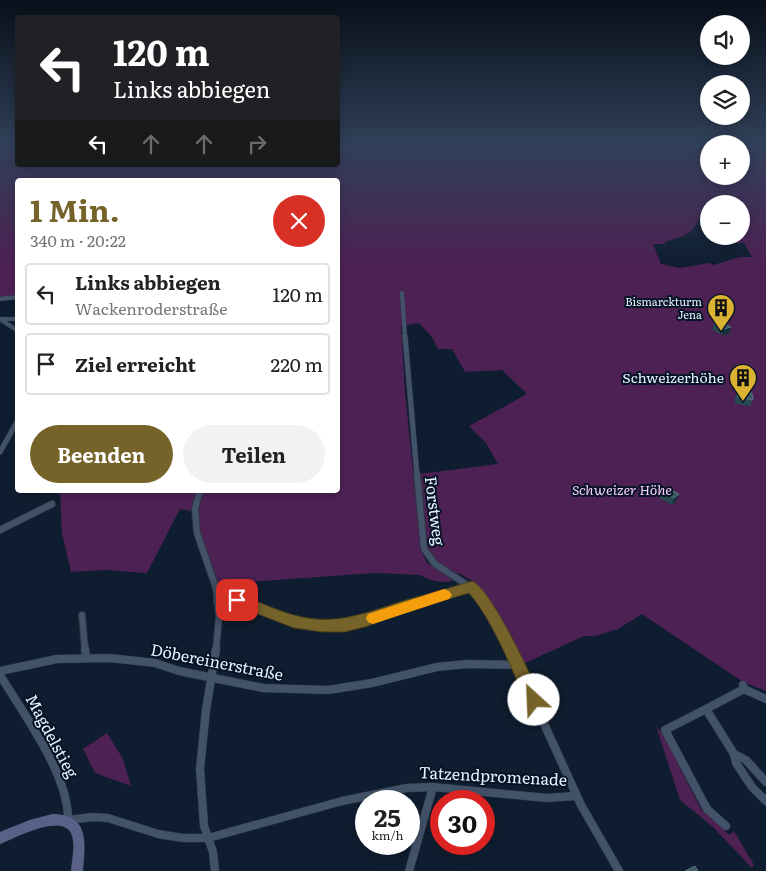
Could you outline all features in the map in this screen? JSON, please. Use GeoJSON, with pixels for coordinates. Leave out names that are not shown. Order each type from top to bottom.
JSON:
{"type":"FeatureCollection","features":[{"type":"Feature","properties":{"kind":"main road","name":"Tatzendpromenade"},"geometry":{"type":"LineString","coordinates":[[0,838],[47,820],[59,818],[68,820]]}},
{"type":"Feature","properties":{"kind":"main road","name":"Magdelstieg"},"geometry":{"type":"LineString","coordinates":[[68,820],[74,825],[77,835],[77,871]]}},
{"type":"Feature","properties":{"kind":"street","name":"Forstweg"},"geometry":{"type":"LineString","coordinates":[[402,293],[424,549],[431,560],[472,587],[481,597],[518,665],[576,796],[619,871]]}},
{"type":"Feature","properties":{"kind":"street"},"geometry":{"type":"LineString","coordinates":[[0,299],[15,297]]}},
{"type":"Feature","properties":{"kind":"street"},"geometry":{"type":"LineString","coordinates":[[0,319],[15,319]]}},
{"type":"Feature","properties":{"kind":"street"},"geometry":{"type":"LineString","coordinates":[[0,319],[15,329]]}},
{"type":"Feature","properties":{"kind":"street"},"geometry":{"type":"LineString","coordinates":[[0,452],[15,425]]}},
{"type":"Feature","properties":{"kind":"street"},"geometry":{"type":"LineString","coordinates":[[199,493],[195,509],[197,533],[216,588],[218,602],[218,635],[200,769],[204,826],[213,852],[215,871]]}},
{"type":"Feature","properties":{"kind":"street"},"geometry":{"type":"LineString","coordinates":[[0,530],[52,504]]}},
{"type":"Feature","properties":{"kind":"street"},"geometry":{"type":"LineString","coordinates":[[218,602],[228,598],[294,622],[344,626],[472,587]]}},
{"type":"Feature","properties":{"kind":"street"},"geometry":{"type":"LineString","coordinates":[[82,615],[86,657]]}},
{"type":"Feature","properties":{"kind":"street","name":"Döbereinerstraße"},"geometry":{"type":"LineString","coordinates":[[0,671],[49,660],[86,657],[134,659],[263,688],[328,690],[365,685],[437,667],[467,664],[518,665]]}},
{"type":"Feature","properties":{"kind":"street","name":"Magdelstieg"},"geometry":{"type":"LineString","coordinates":[[0,675],[54,767],[67,799],[68,820]]}},
{"type":"Feature","properties":{"kind":"street"},"geometry":{"type":"LineString","coordinates":[[726,826],[707,809],[665,730],[744,687],[766,699]]}},
{"type":"Feature","properties":{"kind":"street"},"geometry":{"type":"LineString","coordinates":[[706,709],[734,754],[736,763],[752,787],[766,801]]}},
{"type":"Feature","properties":{"kind":"street"},"geometry":{"type":"LineString","coordinates":[[734,754],[746,760],[766,782]]}},
{"type":"Feature","properties":{"kind":"street"},"geometry":{"type":"LineString","coordinates":[[409,871],[428,813],[432,787]]}},
{"type":"Feature","properties":{"kind":"street","name":"Tatzendpromenade"},"geometry":{"type":"LineString","coordinates":[[68,820],[93,817],[108,818],[158,834],[183,838],[208,838],[342,801],[407,788],[432,787],[547,798],[576,796]]}},
{"type":"Feature","properties":{"kind":"green space"},"geometry":{"type":"Polygon","coordinates":[[[0,184],[15,184],[15,296],[0,299],[0,184]]]}},
{"type":"Feature","properties":{"kind":"green space","name":"Schweizer Höhe"},"geometry":{"type":"Polygon","coordinates":[[[340,184],[766,184],[766,691],[743,682],[642,614],[618,629],[596,636],[584,636],[523,664],[483,591],[477,584],[459,573],[442,566],[428,554],[423,527],[419,474],[498,464],[486,443],[469,426],[527,394],[502,370],[465,372],[452,349],[438,349],[432,337],[419,323],[401,326],[405,392],[421,550],[427,563],[454,580],[441,582],[420,575],[375,573],[218,584],[209,564],[192,511],[180,509],[147,573],[106,570],[71,572],[62,533],[60,493],[340,493],[340,184]]]}},
{"type":"Feature","properties":{"kind":"green space"},"geometry":{"type":"Polygon","coordinates":[[[656,726],[669,742],[680,761],[677,762],[702,811],[705,810],[729,835],[734,831],[754,865],[752,868],[713,827],[680,800],[656,726]]]}},
{"type":"Feature","properties":{"kind":"green space"},"geometry":{"type":"Polygon","coordinates":[[[107,733],[123,759],[131,786],[95,773],[83,749],[107,733]]]}},
{"type":"Feature","properties":{"kind":"building"},"geometry":{"type":"Polygon","coordinates":[[[714,324],[725,324],[731,327],[724,329],[714,324]]]}},
{"type":"Feature","properties":{"kind":"building"},"geometry":{"type":"Polygon","coordinates":[[[737,391],[752,393],[753,400],[738,397],[737,391]]]}},
{"type":"Feature","properties":{"kind":"building"},"geometry":{"type":"Polygon","coordinates":[[[666,487],[679,494],[674,498],[661,491],[666,487]]]}},
{"type":"Feature","properties":{"kind":"building"},"geometry":{"type":"Polygon","coordinates":[[[695,866],[698,871],[685,871],[695,866]]]}},
{"type":"Feature","properties":{"kind":"slow traffic"},"geometry":{"type":"LineString","coordinates":[[373,618],[444,595]]}},
{"type":"Feature","properties":{"kind":"place","name":"Bismarckturm Jena"},"geometry":{"type":"Point","coordinates":[721,332]}},
{"type":"Feature","properties":{"kind":"place","name":"Schweizerhöhe"},"geometry":{"type":"Point","coordinates":[743,402]}},
{"type":"Feature","properties":{"kind":"route"},"geometry":{"type":"LineString","coordinates":[[237,600],[294,622],[344,626],[472,587],[481,597],[507,643],[534,700]]}}]}
